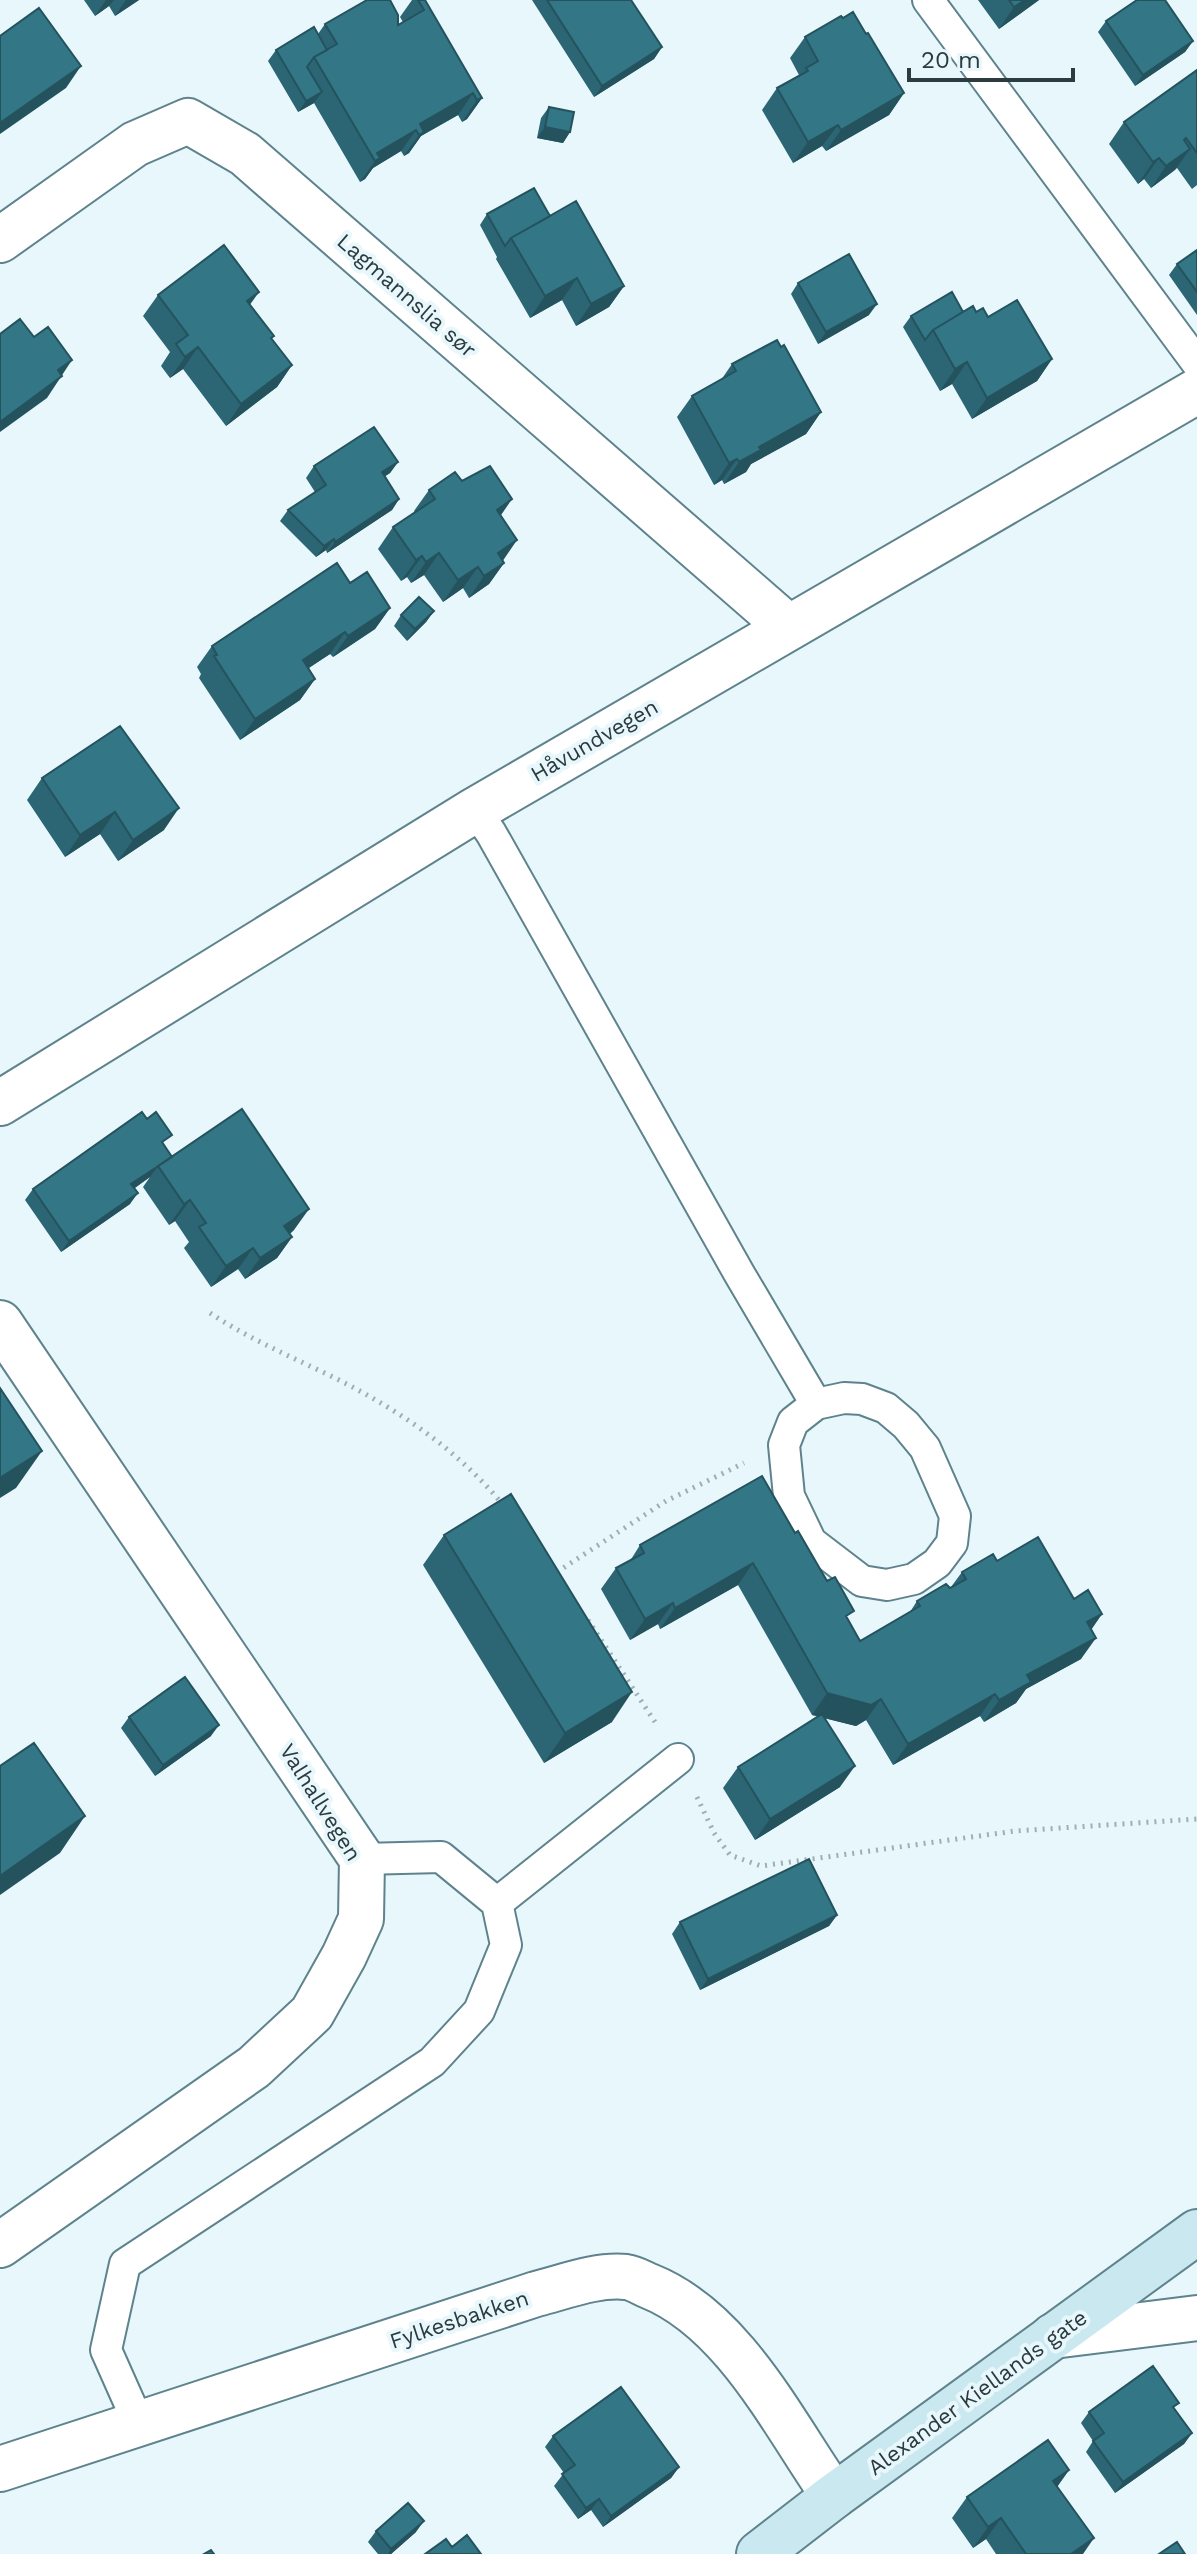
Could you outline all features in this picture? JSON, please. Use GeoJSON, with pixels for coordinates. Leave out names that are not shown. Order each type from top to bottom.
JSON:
{"type":"FeatureCollection","features":[{"type":"Feature","properties":{"kind":"main road","name":"Alexander Kiellands gate"},"geometry":{"type":"LineString","coordinates":[[759,2554],[1197,2232]]}},
{"type":"Feature","properties":{"kind":"street","name":"Lagmannslia sør"},"geometry":{"type":"LineString","coordinates":[[0,240],[135,144],[188,121],[245,154],[787,626]]}},
{"type":"Feature","properties":{"kind":"street","name":"Håvundvegen"},"geometry":{"type":"LineString","coordinates":[[0,1103],[475,810],[787,626],[1197,391]]}},
{"type":"Feature","properties":{"kind":"street","name":"Valhallvegen"},"geometry":{"type":"LineString","coordinates":[[0,1323],[362,1859],[361,1919],[312,2013],[254,2067],[0,2245]]}},
{"type":"Feature","properties":{"kind":"street","name":"Fylkesbakken"},"geometry":{"type":"LineString","coordinates":[[0,2469],[536,2294],[597,2279],[628,2277],[684,2304],[716,2331],[751,2373],[834,2496]]}},
{"type":"Feature","properties":{"kind":"street"},"geometry":{"type":"LineString","coordinates":[[1053,2336],[1197,2318]]}},
{"type":"Feature","properties":{"kind":"lane"},"geometry":{"type":"LineString","coordinates":[[928,0],[1197,363]]}},
{"type":"Feature","properties":{"kind":"lane"},"geometry":{"type":"LineString","coordinates":[[475,810],[491,833],[816,1404]]}},
{"type":"Feature","properties":{"kind":"lane"},"geometry":{"type":"LineString","coordinates":[[844,1398],[862,1399],[886,1408],[906,1425],[925,1448],[955,1516],[952,1543],[937,1563],[914,1579],[887,1585],[862,1581],[811,1542],[789,1496],[784,1445],[793,1422],[816,1404],[844,1398]]}},
{"type":"Feature","properties":{"kind":"lane"},"geometry":{"type":"LineString","coordinates":[[497,1903],[678,1759]]}},
{"type":"Feature","properties":{"kind":"lane"},"geometry":{"type":"LineString","coordinates":[[138,2422],[106,2350],[125,2264],[432,2062],[479,2011],[506,1945],[497,1903],[441,1857],[362,1859]]}},
{"type":"Feature","properties":{"kind":"path"},"geometry":{"type":"LineString","coordinates":[[210,1313],[240,1333],[338,1380],[425,1429],[481,1477],[509,1513]]}},
{"type":"Feature","properties":{"kind":"path"},"geometry":{"type":"LineString","coordinates":[[548,1560],[557,1572],[666,1501],[784,1445]]}},
{"type":"Feature","properties":{"kind":"path"},"geometry":{"type":"LineString","coordinates":[[583,1612],[678,1759],[714,1833],[730,1855],[761,1866],[1015,1831],[1197,1819]]}},
{"type":"Feature","properties":{"kind":"building"},"geometry":{"type":"Polygon","coordinates":[[[367,0],[390,0],[398,15],[398,25],[424,10],[418,0],[425,0],[482,98],[477,100],[473,93],[420,124],[424,132],[419,135],[416,130],[377,153],[380,158],[375,161],[314,57],[337,44],[325,24],[367,0]]]}},
{"type":"Feature","properties":{"kind":"building"},"geometry":{"type":"Polygon","coordinates":[[[547,0],[631,0],[662,47],[602,86],[547,0]]]}},
{"type":"Feature","properties":{"kind":"building"},"geometry":{"type":"Polygon","coordinates":[[[1009,0],[1025,0],[1014,7],[1009,0]]]}},
{"type":"Feature","properties":{"kind":"building"},"geometry":{"type":"Polygon","coordinates":[[[1137,0],[1165,0],[1193,41],[1143,75],[1106,21],[1137,0]]]}},
{"type":"Feature","properties":{"kind":"building"},"geometry":{"type":"Polygon","coordinates":[[[39,8],[81,66],[0,123],[0,36],[39,8]]]}},
{"type":"Feature","properties":{"kind":"building"},"geometry":{"type":"Polygon","coordinates":[[[853,12],[904,93],[841,130],[838,125],[808,142],[777,88],[808,71],[806,68],[818,61],[805,37],[853,12]]]}},
{"type":"Feature","properties":{"kind":"building"},"geometry":{"type":"Polygon","coordinates":[[[314,27],[327,50],[314,57],[307,67],[322,92],[306,101],[276,50],[314,27]]]}},
{"type":"Feature","properties":{"kind":"building"},"geometry":{"type":"Polygon","coordinates":[[[1197,70],[1197,153],[1186,138],[1184,140],[1190,149],[1166,166],[1159,158],[1153,162],[1124,122],[1197,70]]]}},
{"type":"Feature","properties":{"kind":"building"},"geometry":{"type":"Polygon","coordinates":[[[549,107],[574,112],[570,132],[545,127],[549,107]]]}},
{"type":"Feature","properties":{"kind":"building"},"geometry":{"type":"Polygon","coordinates":[[[534,188],[550,216],[511,238],[505,246],[487,214],[534,188]]]}},
{"type":"Feature","properties":{"kind":"building"},"geometry":{"type":"Polygon","coordinates":[[[576,201],[624,286],[591,304],[577,278],[545,296],[511,238],[576,201]]]}},
{"type":"Feature","properties":{"kind":"building"},"geometry":{"type":"Polygon","coordinates":[[[224,245],[259,292],[247,301],[292,365],[241,404],[198,347],[185,357],[176,344],[188,335],[158,295],[224,245]]]}},
{"type":"Feature","properties":{"kind":"building"},"geometry":{"type":"Polygon","coordinates":[[[1197,250],[1197,292],[1177,264],[1197,250]]]}},
{"type":"Feature","properties":{"kind":"building"},"geometry":{"type":"Polygon","coordinates":[[[849,254],[877,304],[826,332],[798,283],[849,254]]]}},
{"type":"Feature","properties":{"kind":"building"},"geometry":{"type":"Polygon","coordinates":[[[952,292],[963,312],[933,330],[925,340],[911,316],[952,292]]]}},
{"type":"Feature","properties":{"kind":"building"},"geometry":{"type":"Polygon","coordinates":[[[1017,300],[1052,359],[987,398],[967,362],[955,369],[933,330],[973,306],[976,312],[983,308],[988,317],[1017,300]]]}},
{"type":"Feature","properties":{"kind":"building"},"geometry":{"type":"Polygon","coordinates":[[[20,319],[34,337],[48,327],[72,360],[58,370],[62,376],[0,422],[0,334],[20,319]]]}},
{"type":"Feature","properties":{"kind":"building"},"geometry":{"type":"Polygon","coordinates":[[[777,340],[781,347],[784,345],[821,412],[759,447],[761,450],[739,462],[737,459],[729,463],[692,396],[736,371],[732,364],[777,340]]]}},
{"type":"Feature","properties":{"kind":"building"},"geometry":{"type":"Polygon","coordinates":[[[374,427],[398,462],[382,472],[399,499],[335,542],[334,539],[324,546],[288,510],[326,485],[314,466],[374,427]]]}},
{"type":"Feature","properties":{"kind":"building"},"geometry":{"type":"Polygon","coordinates":[[[490,466],[512,499],[497,510],[517,540],[498,553],[504,563],[484,576],[478,567],[458,580],[439,553],[426,562],[422,556],[416,560],[393,527],[435,499],[429,490],[455,472],[462,481],[490,466]]]}},
{"type":"Feature","properties":{"kind":"building"},"geometry":{"type":"Polygon","coordinates":[[[337,563],[350,583],[367,572],[390,608],[348,636],[345,632],[303,660],[315,679],[255,719],[214,656],[217,655],[212,646],[337,563]]]}},
{"type":"Feature","properties":{"kind":"building"},"geometry":{"type":"Polygon","coordinates":[[[419,597],[434,611],[415,629],[401,615],[419,597]]]}},
{"type":"Feature","properties":{"kind":"building"},"geometry":{"type":"Polygon","coordinates":[[[120,726],[179,808],[133,840],[115,812],[80,835],[42,778],[120,726]]]}},
{"type":"Feature","properties":{"kind":"building"},"geometry":{"type":"Polygon","coordinates":[[[242,1109],[309,1209],[284,1226],[292,1237],[260,1258],[253,1248],[226,1266],[199,1227],[206,1223],[190,1200],[184,1204],[158,1166],[242,1109]]]}},
{"type":"Feature","properties":{"kind":"building"},"geometry":{"type":"Polygon","coordinates":[[[142,1112],[147,1119],[156,1112],[172,1135],[162,1142],[172,1157],[131,1184],[138,1193],[69,1241],[33,1189],[142,1112]]]}},
{"type":"Feature","properties":{"kind":"building"},"geometry":{"type":"Polygon","coordinates":[[[0,1388],[42,1451],[0,1478],[0,1388]]]}},
{"type":"Feature","properties":{"kind":"building"},"geometry":{"type":"Polygon","coordinates":[[[762,1476],[827,1581],[835,1577],[854,1611],[846,1616],[860,1641],[920,1606],[917,1601],[946,1584],[950,1588],[966,1579],[962,1572],[993,1554],[997,1561],[1038,1537],[1074,1599],[1088,1590],[1102,1614],[1087,1622],[1096,1638],[1027,1675],[1031,1682],[999,1700],[995,1694],[908,1744],[881,1699],[871,1705],[827,1693],[753,1563],[675,1608],[673,1603],[645,1619],[616,1568],[644,1553],[640,1545],[762,1476]]]}},
{"type":"Feature","properties":{"kind":"building"},"geometry":{"type":"Polygon","coordinates":[[[511,1494],[632,1692],[565,1733],[444,1535],[511,1494]]]}},
{"type":"Feature","properties":{"kind":"building"},"geometry":{"type":"Polygon","coordinates":[[[185,1677],[219,1725],[163,1765],[129,1717],[185,1677]]]}},
{"type":"Feature","properties":{"kind":"building"},"geometry":{"type":"Polygon","coordinates":[[[822,1714],[855,1766],[770,1819],[738,1767],[822,1714]]]}},
{"type":"Feature","properties":{"kind":"building"},"geometry":{"type":"Polygon","coordinates":[[[34,1743],[85,1816],[0,1876],[0,1766],[34,1743]]]}},
{"type":"Feature","properties":{"kind":"building"},"geometry":{"type":"Polygon","coordinates":[[[809,1859],[837,1915],[708,1979],[680,1922],[809,1859]]]}},
{"type":"Feature","properties":{"kind":"building"},"geometry":{"type":"Polygon","coordinates":[[[1153,2366],[1179,2403],[1173,2407],[1192,2433],[1123,2482],[1093,2441],[1104,2433],[1089,2412],[1153,2366]]]}},
{"type":"Feature","properties":{"kind":"building"},"geometry":{"type":"Polygon","coordinates":[[[621,2387],[679,2467],[611,2516],[599,2499],[586,2508],[562,2474],[575,2465],[553,2436],[621,2387]]]}},
{"type":"Feature","properties":{"kind":"building"},"geometry":{"type":"Polygon","coordinates":[[[1048,2440],[1069,2470],[1053,2481],[1094,2538],[1071,2554],[1026,2554],[1001,2518],[988,2527],[967,2497],[1048,2440]]]}},
{"type":"Feature","properties":{"kind":"building"},"geometry":{"type":"Polygon","coordinates":[[[408,2503],[424,2521],[391,2549],[376,2531],[408,2503]]]}},
{"type":"Feature","properties":{"kind":"building"},"geometry":{"type":"Polygon","coordinates":[[[467,2535],[481,2554],[425,2554],[446,2539],[452,2547],[467,2535]]]}},
{"type":"Feature","properties":{"kind":"building"},"geometry":{"type":"Polygon","coordinates":[[[1177,2542],[1185,2554],[1159,2554],[1177,2542]]]}}]}
